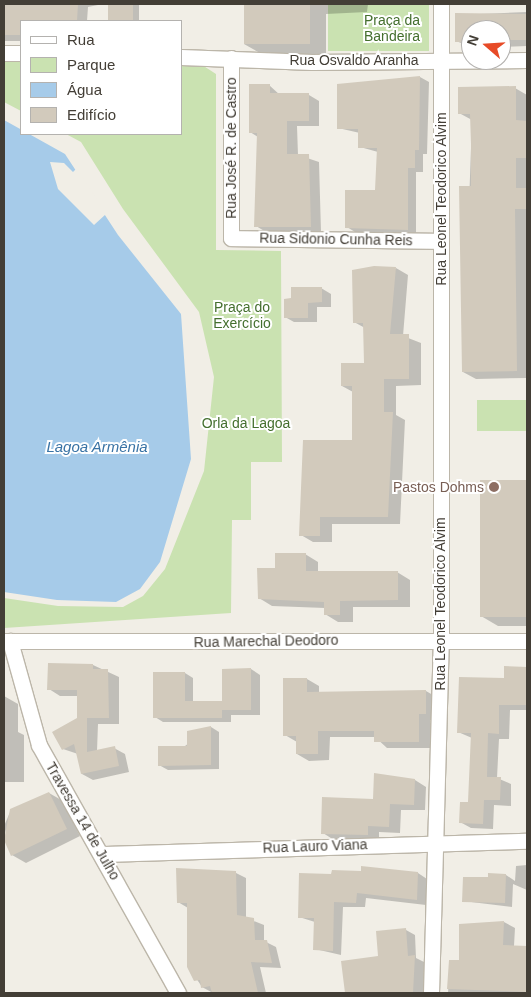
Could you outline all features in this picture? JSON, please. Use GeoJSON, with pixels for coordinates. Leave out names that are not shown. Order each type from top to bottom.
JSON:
{"type":"FeatureCollection","features":[{"type":"Feature","properties":{"kind":"street","name":"Rua Leonel Teodorico Alvim"},"geometry":{"type":"LineString","coordinates":[[431,993],[437,842],[441,639],[441,4]]}},
{"type":"Feature","properties":{"kind":"street"},"geometry":{"type":"LineString","coordinates":[[4,52],[20,53]]}},
{"type":"Feature","properties":{"kind":"street","name":"Rua Osvaldo Aranha"},"geometry":{"type":"LineString","coordinates":[[182,57],[312,62],[527,60]]}},
{"type":"Feature","properties":{"kind":"street","name":"Rua José R. de Castro"},"geometry":{"type":"LineString","coordinates":[[231,58],[231,238]]}},
{"type":"Feature","properties":{"kind":"street","name":"Rua Sidonio Cunha Reis"},"geometry":{"type":"LineString","coordinates":[[231,238],[441,241]]}},
{"type":"Feature","properties":{"kind":"street","name":"Rua Marechal Deodoro"},"geometry":{"type":"LineString","coordinates":[[7,641],[441,639],[527,641]]}},
{"type":"Feature","properties":{"kind":"street","name":"Travessa 14 de Julho"},"geometry":{"type":"LineString","coordinates":[[7,641],[9,672],[39,745],[104,854],[178,993]]}},
{"type":"Feature","properties":{"kind":"street","name":"Rua Lauro Viana"},"geometry":{"type":"LineString","coordinates":[[104,854],[437,842],[527,841]]}},
{"type":"Feature","properties":{"kind":"green space","name":"Praça da Bandeira"},"geometry":{"type":"Polygon","coordinates":[[[328,4],[429,4],[429,51],[328,51],[328,4]]]}},
{"type":"Feature","properties":{"kind":"green space"},"geometry":{"type":"Polygon","coordinates":[[[4,60],[20,60],[20,110],[4,102],[4,60]]]}},
{"type":"Feature","properties":{"kind":"green space"},"geometry":{"type":"Polygon","coordinates":[[[182,63],[199,63],[216,74],[216,250],[281,251],[282,462],[251,462],[251,520],[232,520],[231,613],[4,628],[4,598],[58,606],[123,607],[143,596],[165,569],[204,471],[214,377],[199,312],[123,209],[81,142],[68,135],[182,135],[182,63]]]}},
{"type":"Feature","properties":{"kind":"green space"},"geometry":{"type":"Polygon","coordinates":[[[477,400],[527,400],[527,431],[477,431],[477,400]]]}},
{"type":"Feature","properties":{"kind":"water","name":"Lagoa Armênia"},"geometry":{"type":"Polygon","coordinates":[[[4,120],[20,129],[20,135],[31,135],[65,154],[118,235],[181,314],[191,459],[160,562],[140,589],[116,602],[57,600],[4,592],[4,120]]]}},
{"type":"Feature","properties":{"kind":"pier"},"geometry":{"type":"Polygon","coordinates":[[[50,162],[64,163],[73,172],[77,168],[106,214],[94,225],[58,189],[50,162]]]}},
{"type":"Feature","properties":{"kind":"building"},"geometry":{"type":"Polygon","coordinates":[[[4,4],[78,4],[77,20],[20,20],[20,35],[4,35],[4,4]]]}},
{"type":"Feature","properties":{"kind":"building"},"geometry":{"type":"Polygon","coordinates":[[[108,4],[133,4],[133,20],[108,20],[108,4]]]}},
{"type":"Feature","properties":{"kind":"building"},"geometry":{"type":"Polygon","coordinates":[[[244,4],[310,4],[310,44],[244,44],[244,4]]]}},
{"type":"Feature","properties":{"kind":"building"},"geometry":{"type":"Polygon","coordinates":[[[455,13],[527,14],[527,40],[511,40],[511,20],[461,20],[461,42],[455,42],[455,13]]]}},
{"type":"Feature","properties":{"kind":"building"},"geometry":{"type":"Polygon","coordinates":[[[420,76],[419,150],[415,150],[415,168],[408,168],[408,230],[345,228],[345,190],[375,190],[377,148],[358,148],[358,129],[337,129],[337,84],[420,76]]]}},
{"type":"Feature","properties":{"kind":"building"},"geometry":{"type":"Polygon","coordinates":[[[249,84],[270,84],[270,93],[309,93],[309,121],[287,121],[287,154],[309,154],[311,227],[254,227],[257,133],[249,133],[249,84]]]}},
{"type":"Feature","properties":{"kind":"building"},"geometry":{"type":"Polygon","coordinates":[[[516,86],[516,120],[527,121],[527,158],[516,158],[516,188],[527,188],[527,209],[515,209],[517,371],[462,372],[459,186],[471,186],[471,144],[470,114],[458,114],[458,87],[516,86]]]}},
{"type":"Feature","properties":{"kind":"building"},"geometry":{"type":"Polygon","coordinates":[[[374,266],[396,267],[390,334],[409,334],[409,379],[384,379],[384,412],[393,412],[388,517],[320,517],[320,536],[299,536],[303,440],[352,440],[352,386],[341,386],[341,363],[364,363],[363,323],[353,323],[352,270],[374,266]]]}},
{"type":"Feature","properties":{"kind":"building"},"geometry":{"type":"Polygon","coordinates":[[[291,287],[322,287],[322,302],[308,303],[308,318],[284,318],[284,299],[291,298],[291,287]]]}},
{"type":"Feature","properties":{"kind":"building"},"geometry":{"type":"Polygon","coordinates":[[[480,480],[527,480],[527,617],[480,617],[480,480]]]}},
{"type":"Feature","properties":{"kind":"building"},"geometry":{"type":"Polygon","coordinates":[[[275,553],[306,553],[306,571],[398,571],[398,600],[340,601],[340,615],[324,615],[324,602],[258,599],[257,568],[275,568],[275,553]]]}},
{"type":"Feature","properties":{"kind":"building"},"geometry":{"type":"Polygon","coordinates":[[[48,663],[93,664],[93,669],[108,669],[109,718],[87,718],[87,752],[115,746],[119,766],[81,774],[74,744],[62,750],[52,732],[77,718],[77,690],[47,690],[48,663]]]}},
{"type":"Feature","properties":{"kind":"building"},"geometry":{"type":"Polygon","coordinates":[[[504,666],[527,667],[527,705],[499,705],[499,734],[488,733],[487,777],[501,777],[500,800],[484,800],[483,824],[459,823],[460,802],[468,802],[471,733],[457,733],[459,677],[504,678],[504,666]]]}},
{"type":"Feature","properties":{"kind":"building"},"geometry":{"type":"Polygon","coordinates":[[[251,668],[251,710],[222,710],[222,718],[153,718],[153,672],[185,672],[185,701],[222,701],[222,669],[251,668]]]}},
{"type":"Feature","properties":{"kind":"building"},"geometry":{"type":"Polygon","coordinates":[[[283,678],[307,678],[307,692],[426,690],[426,714],[419,714],[419,742],[374,742],[374,731],[318,731],[318,754],[296,754],[296,736],[283,736],[283,678]]]}},
{"type":"Feature","properties":{"kind":"building"},"geometry":{"type":"Polygon","coordinates":[[[211,726],[211,765],[158,766],[158,746],[187,746],[187,731],[211,726]]]}},
{"type":"Feature","properties":{"kind":"building"},"geometry":{"type":"Polygon","coordinates":[[[374,773],[415,779],[414,805],[390,804],[389,827],[368,826],[368,835],[321,834],[322,797],[373,799],[374,773]]]}},
{"type":"Feature","properties":{"kind":"building"},"geometry":{"type":"Polygon","coordinates":[[[49,792],[67,829],[11,856],[4,840],[10,809],[49,792]]]}},
{"type":"Feature","properties":{"kind":"building"},"geometry":{"type":"Polygon","coordinates":[[[361,866],[418,872],[417,900],[357,893],[356,903],[334,902],[333,951],[313,950],[314,918],[298,918],[299,873],[331,874],[332,870],[361,871],[361,866]]]}},
{"type":"Feature","properties":{"kind":"building"},"geometry":{"type":"Polygon","coordinates":[[[176,868],[236,871],[237,915],[254,918],[255,940],[267,940],[272,963],[251,962],[258,993],[212,993],[210,986],[201,988],[200,980],[194,981],[187,967],[187,903],[177,903],[176,868]]]}},
{"type":"Feature","properties":{"kind":"building"},"geometry":{"type":"Polygon","coordinates":[[[488,873],[506,874],[505,903],[462,902],[463,877],[488,877],[488,873]]]}},
{"type":"Feature","properties":{"kind":"building"},"geometry":{"type":"Polygon","coordinates":[[[504,921],[503,945],[527,946],[527,992],[447,989],[449,960],[459,960],[459,924],[504,921]]]}},
{"type":"Feature","properties":{"kind":"building"},"geometry":{"type":"Polygon","coordinates":[[[406,928],[408,956],[415,955],[413,993],[345,993],[341,961],[378,956],[376,931],[406,928]]]}},
{"type":"Feature","properties":{"kind":"place","name":"Pastos Dohms"},"geometry":{"type":"Point","coordinates":[494,487]}},
{"type":"Feature","properties":{"kind":"park label","name":"Praça do Exercício"},"geometry":{"type":"Point","coordinates":[242,316]}},
{"type":"Feature","properties":{"kind":"park label","name":"Orla da Lagoa"},"geometry":{"type":"Point","coordinates":[246,423]}}]}
